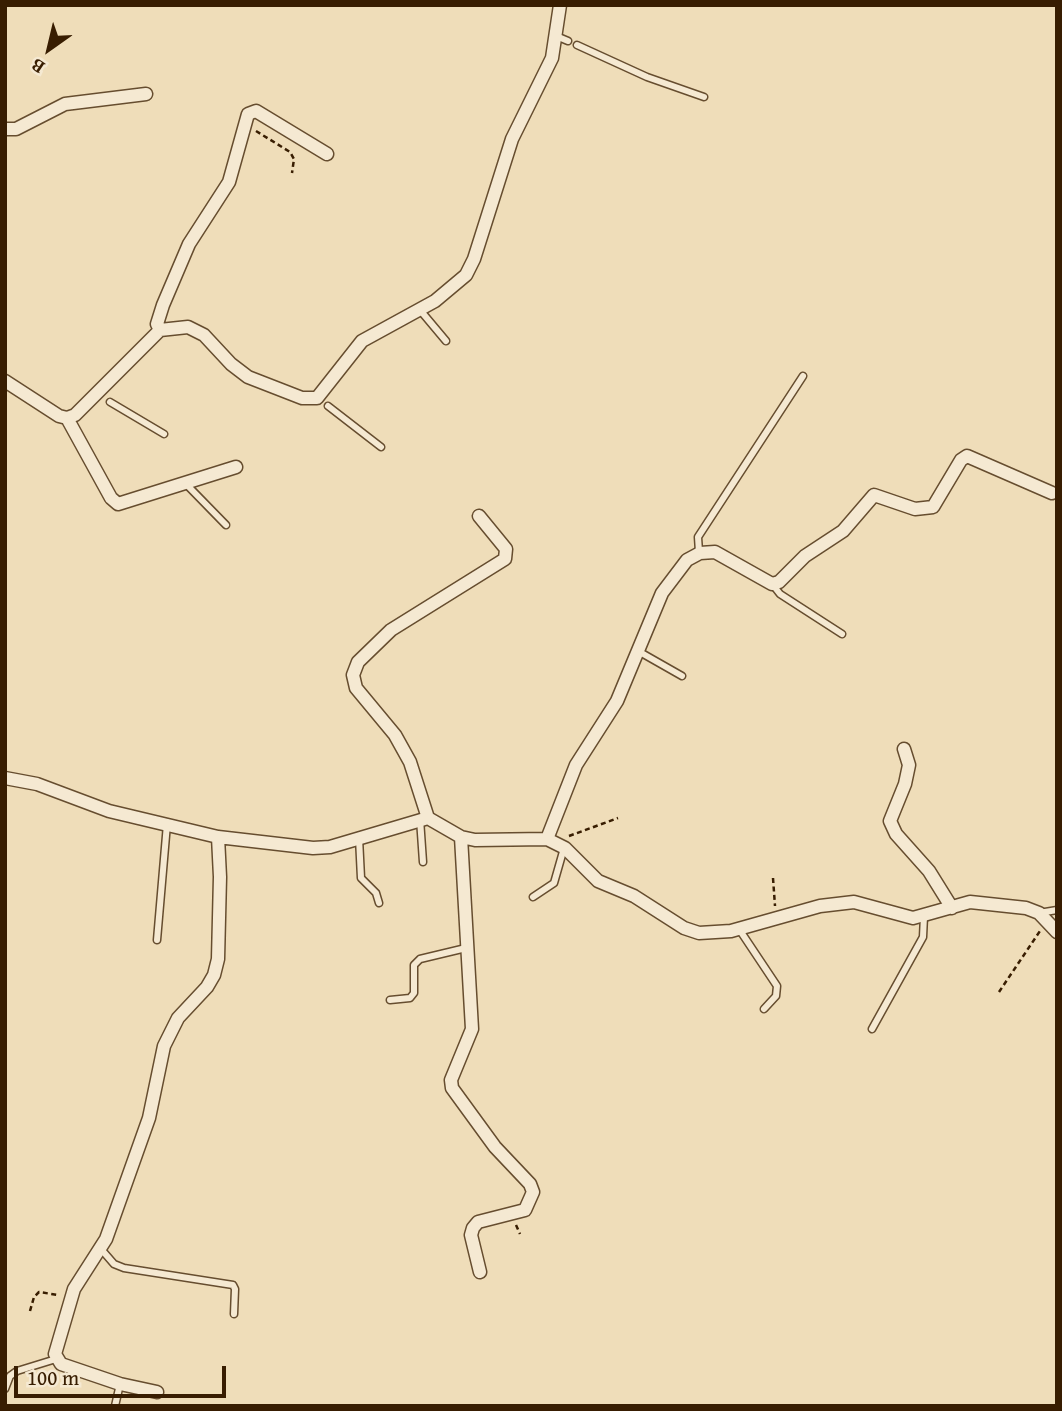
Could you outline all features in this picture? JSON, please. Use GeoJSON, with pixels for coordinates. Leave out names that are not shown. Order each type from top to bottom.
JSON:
{"type":"FeatureCollection","features":[{"type":"Feature","properties":{"kind":"street"},"geometry":{"type":"LineString","coordinates":[[5,381],[59,416],[67,418],[99,396],[160,330],[188,327],[197,330],[248,377],[302,398],[323,402],[362,341],[455,287],[466,275],[512,139],[562,39],[561,5]]}},
{"type":"Feature","properties":{"kind":"street"},"geometry":{"type":"LineString","coordinates":[[5,129],[16,129],[65,104],[146,94]]}},
{"type":"Feature","properties":{"kind":"street"},"geometry":{"type":"LineString","coordinates":[[160,330],[157,324],[163,304],[189,244],[229,182],[248,114],[256,111],[327,154]]}},
{"type":"Feature","properties":{"kind":"street"},"geometry":{"type":"LineString","coordinates":[[67,418],[111,498],[118,504],[236,467]]}},
{"type":"Feature","properties":{"kind":"street"},"geometry":{"type":"LineString","coordinates":[[556,843],[576,765],[617,701],[669,581],[687,561],[699,553],[715,552],[772,584],[779,582],[805,556],[843,531],[874,495],[915,509],[933,507],[961,460],[967,456],[1052,494]]}},
{"type":"Feature","properties":{"kind":"street"},"geometry":{"type":"LineString","coordinates":[[424,819],[410,762],[395,735],[356,688],[354,675],[358,662],[391,630],[505,559],[506,549],[479,516]]}},
{"type":"Feature","properties":{"kind":"street"},"geometry":{"type":"LineString","coordinates":[[904,749],[909,765],[890,821],[896,834],[929,871],[952,908]]}},
{"type":"Feature","properties":{"kind":"street"},"geometry":{"type":"LineString","coordinates":[[5,778],[37,784],[109,811],[218,837],[313,848],[330,847],[424,819],[461,837],[475,840],[556,843],[598,881],[634,896],[684,928],[716,934],[820,906],[854,902],[900,916],[924,916],[982,902],[1026,908],[1043,917],[1057,932]]}},
{"type":"Feature","properties":{"kind":"street"},"geometry":{"type":"LineString","coordinates":[[157,1392],[120,1384],[55,1359],[79,1279],[101,1249],[149,1118],[163,1046],[178,1018],[207,987],[214,975],[218,959],[220,891],[218,837]]}},
{"type":"Feature","properties":{"kind":"street"},"geometry":{"type":"LineString","coordinates":[[461,837],[472,1029],[451,1080],[452,1088],[495,1147],[530,1184],[534,1192],[525,1210],[478,1223],[473,1228],[471,1235],[480,1272]]}},
{"type":"Feature","properties":{"kind":"lane"},"geometry":{"type":"LineString","coordinates":[[577,45],[648,77],[704,97]]}},
{"type":"Feature","properties":{"kind":"lane"},"geometry":{"type":"LineString","coordinates":[[419,309],[446,341]]}},
{"type":"Feature","properties":{"kind":"lane"},"geometry":{"type":"LineString","coordinates":[[699,553],[698,537],[803,376]]}},
{"type":"Feature","properties":{"kind":"lane"},"geometry":{"type":"LineString","coordinates":[[110,402],[164,434]]}},
{"type":"Feature","properties":{"kind":"lane"},"geometry":{"type":"LineString","coordinates":[[323,402],[382,447]]}},
{"type":"Feature","properties":{"kind":"lane"},"geometry":{"type":"LineString","coordinates":[[186,484],[226,525]]}},
{"type":"Feature","properties":{"kind":"lane"},"geometry":{"type":"LineString","coordinates":[[772,584],[780,594],[842,634]]}},
{"type":"Feature","properties":{"kind":"lane"},"geometry":{"type":"LineString","coordinates":[[638,651],[682,676]]}},
{"type":"Feature","properties":{"kind":"lane"},"geometry":{"type":"LineString","coordinates":[[423,862],[424,819]]}},
{"type":"Feature","properties":{"kind":"lane"},"geometry":{"type":"LineString","coordinates":[[157,940],[167,824]]}},
{"type":"Feature","properties":{"kind":"lane"},"geometry":{"type":"LineString","coordinates":[[359,838],[361,877],[376,893],[379,903]]}},
{"type":"Feature","properties":{"kind":"lane"},"geometry":{"type":"LineString","coordinates":[[533,897],[554,883],[556,843]]}},
{"type":"Feature","properties":{"kind":"lane"},"geometry":{"type":"LineString","coordinates":[[1043,917],[1057,909]]}},
{"type":"Feature","properties":{"kind":"lane"},"geometry":{"type":"LineString","coordinates":[[872,1030],[923,937],[924,916]]}},
{"type":"Feature","properties":{"kind":"lane"},"geometry":{"type":"LineString","coordinates":[[740,929],[777,986],[776,996],[764,1009]]}},
{"type":"Feature","properties":{"kind":"lane"},"geometry":{"type":"LineString","coordinates":[[390,1000],[410,998],[414,993],[414,965],[420,959],[466,948]]}},
{"type":"Feature","properties":{"kind":"lane"},"geometry":{"type":"LineString","coordinates":[[101,1249],[114,1264],[124,1268],[233,1285],[234,1314]]}},
{"type":"Feature","properties":{"kind":"lane"},"geometry":{"type":"LineString","coordinates":[[5,1389],[8,1380],[17,1371],[55,1359]]}},
{"type":"Feature","properties":{"kind":"lane"},"geometry":{"type":"LineString","coordinates":[[115,1406],[120,1384]]}},
{"type":"Feature","properties":{"kind":"path"},"geometry":{"type":"LineString","coordinates":[[245,124],[290,152],[294,159],[292,173]]}},
{"type":"Feature","properties":{"kind":"path"},"geometry":{"type":"LineString","coordinates":[[556,843],[618,818]]}},
{"type":"Feature","properties":{"kind":"path"},"geometry":{"type":"LineString","coordinates":[[773,878],[776,919]]}},
{"type":"Feature","properties":{"kind":"path"},"geometry":{"type":"LineString","coordinates":[[999,992],[1043,917]]}},
{"type":"Feature","properties":{"kind":"path"},"geometry":{"type":"LineString","coordinates":[[30,1311],[34,1297],[39,1292],[72,1297]]}}]}
